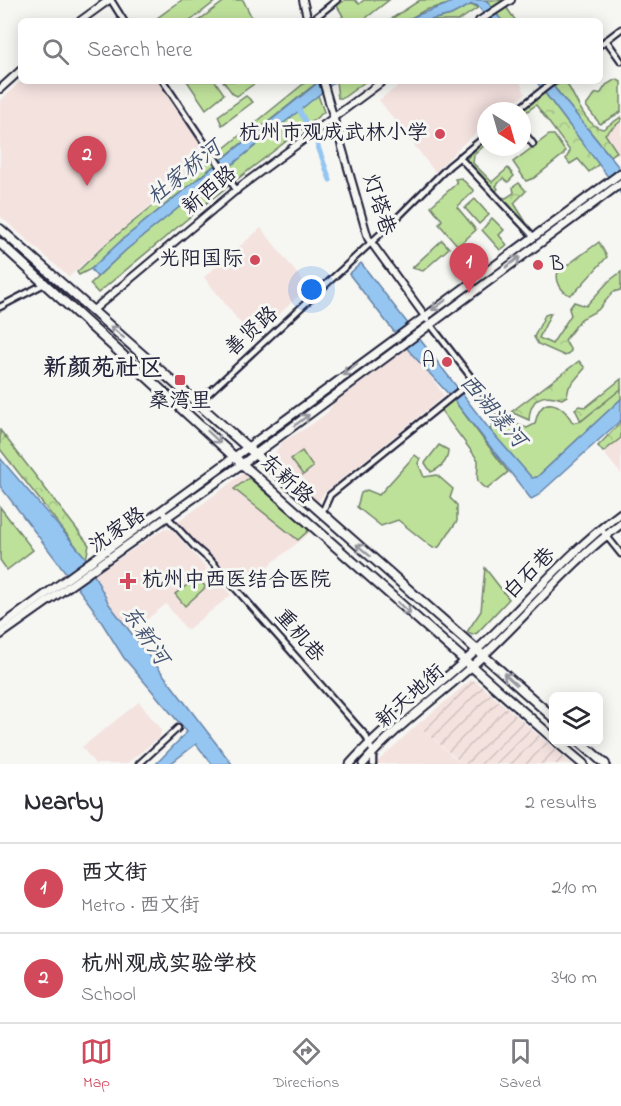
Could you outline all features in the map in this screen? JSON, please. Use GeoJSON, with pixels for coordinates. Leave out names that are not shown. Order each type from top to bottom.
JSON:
{"type":"FeatureCollection","features":[{"type":"Feature","properties":{"kind":"main road","name":"沈家路"},"geometry":{"type":"LineString","coordinates":[[164,514],[246,448],[409,326],[621,173]]}},
{"type":"Feature","properties":{"kind":"main road","name":"沈家路"},"geometry":{"type":"LineString","coordinates":[[0,627],[164,514],[255,455],[621,183]]}},
{"type":"Feature","properties":{"kind":"main road","name":"东新路"},"geometry":{"type":"LineString","coordinates":[[0,229],[549,714]]}},
{"type":"Feature","properties":{"kind":"main road","name":"东新路"},"geometry":{"type":"LineString","coordinates":[[0,243],[242,464],[549,735]]}},
{"type":"Feature","properties":{"kind":"main road","name":"白石巷"},"geometry":{"type":"LineString","coordinates":[[481,653],[601,529],[621,513]]}},
{"type":"Feature","properties":{"kind":"main road","name":"白石巷"},"geometry":{"type":"LineString","coordinates":[[463,661],[481,653],[566,571],[621,524]]}},
{"type":"Feature","properties":{"kind":"main road","name":"沈家路"},"geometry":{"type":"LineString","coordinates":[[0,635],[69,581]]}},
{"type":"Feature","properties":{"kind":"main road","name":"新天地街"},"geometry":{"type":"LineString","coordinates":[[363,764],[470,667],[481,653]]}},
{"type":"Feature","properties":{"kind":"main road","name":"新天地街"},"geometry":{"type":"LineString","coordinates":[[350,764],[370,743],[463,661]]}},
{"type":"Feature","properties":{"kind":"main road","name":"东新路"},"geometry":{"type":"LineString","coordinates":[[562,746],[583,764]]}},
{"type":"Feature","properties":{"kind":"main road"},"geometry":{"type":"LineString","coordinates":[[585,746],[605,764]]}},
{"type":"Feature","properties":{"kind":"street"},"geometry":{"type":"LineString","coordinates":[[84,18],[110,0],[122,18]]}},
{"type":"Feature","properties":{"kind":"street"},"geometry":{"type":"LineString","coordinates":[[303,0],[309,18]]}},
{"type":"Feature","properties":{"kind":"street"},"geometry":{"type":"LineString","coordinates":[[314,18],[337,0]]}},
{"type":"Feature","properties":{"kind":"street"},"geometry":{"type":"LineString","coordinates":[[484,18],[511,0]]}},
{"type":"Feature","properties":{"kind":"street"},"geometry":{"type":"LineString","coordinates":[[603,42],[621,28]]}},
{"type":"Feature","properties":{"kind":"street"},"geometry":{"type":"LineString","coordinates":[[606,40],[621,61]]}},
{"type":"Feature","properties":{"kind":"street"},"geometry":{"type":"LineString","coordinates":[[0,89],[18,73]]}},
{"type":"Feature","properties":{"kind":"street"},"geometry":{"type":"LineString","coordinates":[[166,84],[237,192]]}},
{"type":"Feature","properties":{"kind":"street","name":"灯塔巷"},"geometry":{"type":"LineString","coordinates":[[324,84],[370,243],[430,324]]}},
{"type":"Feature","properties":{"kind":"street","name":"新西路"},"geometry":{"type":"LineString","coordinates":[[92,311],[237,192],[332,117],[379,84]]}},
{"type":"Feature","properties":{"kind":"street"},"geometry":{"type":"LineString","coordinates":[[528,102],[551,84]]}},
{"type":"Feature","properties":{"kind":"street","name":"善贤路"},"geometry":{"type":"LineString","coordinates":[[197,404],[459,157],[477,143]]}},
{"type":"Feature","properties":{"kind":"street"},"geometry":{"type":"LineString","coordinates":[[459,157],[534,237]]}},
{"type":"Feature","properties":{"kind":"street"},"geometry":{"type":"LineString","coordinates":[[0,307],[46,283]]}},
{"type":"Feature","properties":{"kind":"street"},"geometry":{"type":"LineString","coordinates":[[430,324],[501,416]]}},
{"type":"Feature","properties":{"kind":"street"},"geometry":{"type":"LineString","coordinates":[[322,513],[330,495],[474,379]]}},
{"type":"Feature","properties":{"kind":"street","name":"重机巷"},"geometry":{"type":"LineString","coordinates":[[164,514],[213,563],[370,743],[373,764]]}},
{"type":"Feature","properties":{"kind":"street"},"geometry":{"type":"LineString","coordinates":[[601,529],[621,554]]}},
{"type":"Feature","properties":{"kind":"street"},"geometry":{"type":"LineString","coordinates":[[139,764],[178,728]]}},
{"type":"Feature","properties":{"kind":"shaded area"},"geometry":{"type":"Polygon","coordinates":[[[18,84],[163,84],[211,156],[104,244],[69,277],[0,216],[0,101],[18,84]]]}},
{"type":"Feature","properties":{"kind":"shaded area","name":"杭州市观成武林小学"},"geometry":{"type":"Polygon","coordinates":[[[401,84],[521,84],[525,94],[515,102],[477,102],[477,132],[435,172],[379,100],[401,84]]]}},
{"type":"Feature","properties":{"kind":"shaded area"},"geometry":{"type":"Polygon","coordinates":[[[621,122],[621,154],[619,155],[605,134],[621,122]]]}},
{"type":"Feature","properties":{"kind":"shaded area"},"geometry":{"type":"Polygon","coordinates":[[[261,228],[306,285],[306,289],[255,337],[250,335],[204,277],[261,228]]]}},
{"type":"Feature","properties":{"kind":"shaded area"},"geometry":{"type":"Polygon","coordinates":[[[411,346],[444,396],[324,493],[318,502],[274,465],[273,456],[282,442],[311,425],[328,412],[333,404],[411,346]]]}},
{"type":"Feature","properties":{"kind":"shaded area"},"geometry":{"type":"Polygon","coordinates":[[[621,438],[621,474],[603,452],[621,438]]]}},
{"type":"Feature","properties":{"kind":"shaded area"},"geometry":{"type":"Polygon","coordinates":[[[245,472],[311,532],[239,589],[177,523],[245,472]]]}},
{"type":"Feature","properties":{"kind":"shaded area"},"geometry":{"type":"Polygon","coordinates":[[[165,528],[172,530],[231,595],[187,630],[166,604],[130,633],[109,604],[95,575],[165,528]]]}},
{"type":"Feature","properties":{"kind":"shaded area"},"geometry":{"type":"Polygon","coordinates":[[[471,680],[476,681],[572,764],[455,764],[458,760],[417,725],[471,680]]]}},
{"type":"Feature","properties":{"kind":"shaded area"},"geometry":{"type":"Polygon","coordinates":[[[139,702],[161,730],[160,737],[126,764],[95,764],[82,747],[139,702]]]}},
{"type":"Feature","properties":{"kind":"shaded area"},"geometry":{"type":"Polygon","coordinates":[[[417,725],[458,761],[455,764],[375,764],[417,725]]]}},
{"type":"Feature","properties":{"kind":"green space"},"geometry":{"type":"Polygon","coordinates":[[[182,0],[217,0],[194,18],[157,18],[182,0]]]}},
{"type":"Feature","properties":{"kind":"green space"},"geometry":{"type":"Polygon","coordinates":[[[226,0],[243,0],[251,16],[248,18],[202,18],[226,0]]]}},
{"type":"Feature","properties":{"kind":"green space"},"geometry":{"type":"Polygon","coordinates":[[[345,0],[355,0],[359,4],[364,0],[389,0],[366,18],[341,18],[343,16],[337,6],[345,0]]]}},
{"type":"Feature","properties":{"kind":"green space"},"geometry":{"type":"Polygon","coordinates":[[[420,0],[455,0],[449,4],[425,10],[411,18],[393,18],[420,0]]]}},
{"type":"Feature","properties":{"kind":"green space"},"geometry":{"type":"Polygon","coordinates":[[[486,0],[501,0],[514,18],[500,18],[486,0]]]}},
{"type":"Feature","properties":{"kind":"green space"},"geometry":{"type":"Polygon","coordinates":[[[469,5],[479,7],[462,18],[438,18],[451,15],[469,5]]]}},
{"type":"Feature","properties":{"kind":"green space"},"geometry":{"type":"Polygon","coordinates":[[[616,79],[621,82],[621,112],[600,124],[586,106],[595,94],[601,93],[606,85],[616,79]]]}},
{"type":"Feature","properties":{"kind":"green space"},"geometry":{"type":"Polygon","coordinates":[[[189,84],[217,84],[224,94],[206,109],[189,84]]]}},
{"type":"Feature","properties":{"kind":"green space"},"geometry":{"type":"Polygon","coordinates":[[[225,84],[254,84],[237,96],[225,84]]]}},
{"type":"Feature","properties":{"kind":"green space"},"geometry":{"type":"Polygon","coordinates":[[[303,84],[315,84],[123,239],[91,269],[79,275],[77,272],[107,243],[303,84]]]}},
{"type":"Feature","properties":{"kind":"green space"},"geometry":{"type":"Polygon","coordinates":[[[336,84],[362,84],[343,98],[338,98],[336,84]]]}},
{"type":"Feature","properties":{"kind":"green space"},"geometry":{"type":"Polygon","coordinates":[[[558,84],[567,84],[586,117],[597,127],[603,129],[621,117],[621,121],[605,134],[617,152],[610,156],[554,87],[558,84]]]}},
{"type":"Feature","properties":{"kind":"green space"},"geometry":{"type":"Polygon","coordinates":[[[544,92],[599,164],[589,172],[578,159],[570,164],[566,159],[570,151],[536,105],[531,109],[531,103],[544,92]]]}},
{"type":"Feature","properties":{"kind":"green space"},"geometry":{"type":"Polygon","coordinates":[[[318,95],[324,112],[209,201],[98,293],[90,284],[126,250],[318,95]]]}},
{"type":"Feature","properties":{"kind":"green space"},"geometry":{"type":"Polygon","coordinates":[[[246,96],[253,102],[222,125],[218,116],[246,96]]]}},
{"type":"Feature","properties":{"kind":"green space"},"geometry":{"type":"Polygon","coordinates":[[[549,135],[554,135],[565,151],[534,178],[526,181],[513,162],[521,156],[531,156],[531,148],[549,135]]]}},
{"type":"Feature","properties":{"kind":"green space"},"geometry":{"type":"Polygon","coordinates":[[[477,149],[473,163],[492,182],[508,168],[514,176],[508,182],[503,178],[496,186],[498,189],[496,191],[466,159],[477,149]]]}},
{"type":"Feature","properties":{"kind":"green space"},"geometry":{"type":"Polygon","coordinates":[[[461,178],[474,191],[457,207],[476,230],[458,246],[439,224],[442,220],[431,206],[457,183],[455,179],[461,178]]]}},
{"type":"Feature","properties":{"kind":"green space"},"geometry":{"type":"Polygon","coordinates":[[[519,183],[526,191],[514,203],[529,227],[501,197],[506,198],[514,193],[513,187],[519,183]]]}},
{"type":"Feature","properties":{"kind":"green space"},"geometry":{"type":"Polygon","coordinates":[[[475,199],[489,215],[479,224],[465,208],[475,199]]]}},
{"type":"Feature","properties":{"kind":"green space"},"geometry":{"type":"Polygon","coordinates":[[[492,218],[504,230],[499,235],[507,245],[500,250],[482,230],[492,218]]]}},
{"type":"Feature","properties":{"kind":"green space"},"geometry":{"type":"Polygon","coordinates":[[[442,240],[449,248],[423,271],[412,268],[442,240]]]}},
{"type":"Feature","properties":{"kind":"green space"},"geometry":{"type":"Polygon","coordinates":[[[599,242],[607,257],[576,291],[570,295],[561,289],[558,272],[599,242]]]}},
{"type":"Feature","properties":{"kind":"green space"},"geometry":{"type":"Polygon","coordinates":[[[621,272],[621,290],[613,292],[598,310],[581,319],[565,340],[571,351],[565,356],[538,344],[534,337],[545,315],[551,313],[539,338],[552,344],[571,315],[569,309],[574,302],[586,306],[609,281],[621,272]]]}},
{"type":"Feature","properties":{"kind":"green space"},"geometry":{"type":"Polygon","coordinates":[[[579,361],[585,368],[569,387],[567,396],[562,399],[549,396],[538,399],[532,406],[529,420],[511,412],[579,361]]]}},
{"type":"Feature","properties":{"kind":"green space"},"geometry":{"type":"Polygon","coordinates":[[[621,379],[621,389],[581,421],[575,409],[579,406],[586,407],[621,379]]]}},
{"type":"Feature","properties":{"kind":"green space"},"geometry":{"type":"Polygon","coordinates":[[[621,388],[621,399],[537,477],[532,478],[490,430],[493,423],[503,420],[527,428],[535,424],[542,408],[552,404],[563,410],[573,423],[581,421],[621,388]]]}},
{"type":"Feature","properties":{"kind":"green space"},"geometry":{"type":"Polygon","coordinates":[[[453,399],[508,472],[487,489],[479,483],[477,477],[478,460],[440,409],[453,399]]]}},
{"type":"Feature","properties":{"kind":"green space"},"geometry":{"type":"Polygon","coordinates":[[[621,422],[621,438],[603,452],[598,446],[621,422]]]}},
{"type":"Feature","properties":{"kind":"green space"},"geometry":{"type":"Polygon","coordinates":[[[0,430],[89,545],[86,559],[0,449],[0,430]]]}},
{"type":"Feature","properties":{"kind":"green space"},"geometry":{"type":"Polygon","coordinates":[[[439,445],[448,450],[447,458],[441,466],[431,472],[425,463],[439,445]]]}},
{"type":"Feature","properties":{"kind":"green space"},"geometry":{"type":"Polygon","coordinates":[[[302,451],[313,467],[303,475],[291,459],[302,451]]]}},
{"type":"Feature","properties":{"kind":"green space"},"geometry":{"type":"Polygon","coordinates":[[[415,455],[420,459],[418,463],[424,477],[437,475],[453,489],[450,498],[457,505],[457,521],[439,547],[433,548],[398,520],[381,526],[357,507],[361,493],[367,490],[379,495],[415,455]]]}},
{"type":"Feature","properties":{"kind":"green space"},"geometry":{"type":"Polygon","coordinates":[[[249,478],[308,531],[298,540],[234,489],[249,478]]]}},
{"type":"Feature","properties":{"kind":"green space"},"geometry":{"type":"Polygon","coordinates":[[[0,507],[33,550],[7,570],[0,560],[0,507]]]}},
{"type":"Feature","properties":{"kind":"green space"},"geometry":{"type":"Polygon","coordinates":[[[485,568],[509,599],[477,633],[472,635],[467,632],[481,611],[485,568]]]}},
{"type":"Feature","properties":{"kind":"green space"},"geometry":{"type":"Polygon","coordinates":[[[197,578],[206,587],[185,606],[175,594],[197,578]]]}},
{"type":"Feature","properties":{"kind":"water"},"geometry":{"type":"Polygon","coordinates":[[[455,0],[486,0],[500,18],[487,18],[478,6],[472,4],[451,15],[438,18],[411,18],[455,0]]]}},
{"type":"Feature","properties":{"kind":"water"},"geometry":{"type":"Polygon","coordinates":[[[316,84],[332,84],[126,250],[97,277],[91,269],[123,239],[316,84]]]}},
{"type":"Feature","properties":{"kind":"water"},"geometry":{"type":"Polygon","coordinates":[[[538,84],[551,84],[617,165],[621,171],[621,194],[538,84]]]}},
{"type":"Feature","properties":{"kind":"water"},"geometry":{"type":"Polygon","coordinates":[[[361,263],[490,430],[532,478],[537,477],[621,399],[621,420],[531,499],[453,399],[410,352],[349,274],[361,263]]]}},
{"type":"Feature","properties":{"kind":"water"},"geometry":{"type":"Polygon","coordinates":[[[0,458],[85,557],[109,604],[232,764],[212,764],[196,744],[170,764],[156,764],[187,732],[124,658],[92,607],[0,486],[0,458]]]}},
{"type":"Feature","properties":{"kind":"waterway","name":"西湖漾河"},"geometry":{"type":"LineString","coordinates":[[297,106],[316,141],[330,180]]}},
{"type":"Feature","properties":{"kind":"place","name":"杭州市观成武林小学"},"geometry":{"type":"Point","coordinates":[440,134]}},
{"type":"Feature","properties":{"kind":"place","name":"杭州观成实验学校"},"geometry":{"type":"Point","coordinates":[87,186]}},
{"type":"Feature","properties":{"kind":"place","name":"光阳国际"},"geometry":{"type":"Point","coordinates":[255,260]}},
{"type":"Feature","properties":{"kind":"place","name":"B"},"geometry":{"type":"Point","coordinates":[538,265]}},
{"type":"Feature","properties":{"kind":"place","name":"西文街"},"geometry":{"type":"Point","coordinates":[469,293]}},
{"type":"Feature","properties":{"kind":"place","name":"A"},"geometry":{"type":"Point","coordinates":[447,362]}},
{"type":"Feature","properties":{"kind":"place","name":"桑湾里"},"geometry":{"type":"Point","coordinates":[180,380]}},
{"type":"Feature","properties":{"kind":"place","name":"杭州中西医结合医院"},"geometry":{"type":"Point","coordinates":[128,581]}},
{"type":"Feature","properties":{"kind":"district","name":"新颜苑社区"},"geometry":{"type":"Point","coordinates":[103,369]}},
{"type":"Feature","properties":{"kind":"water label","name":"杜家桥河"},"geometry":{"type":"Point","coordinates":[185,174]}},
{"type":"Feature","properties":{"kind":"water label","name":"东新河"},"geometry":{"type":"Point","coordinates":[144,636]}}]}
